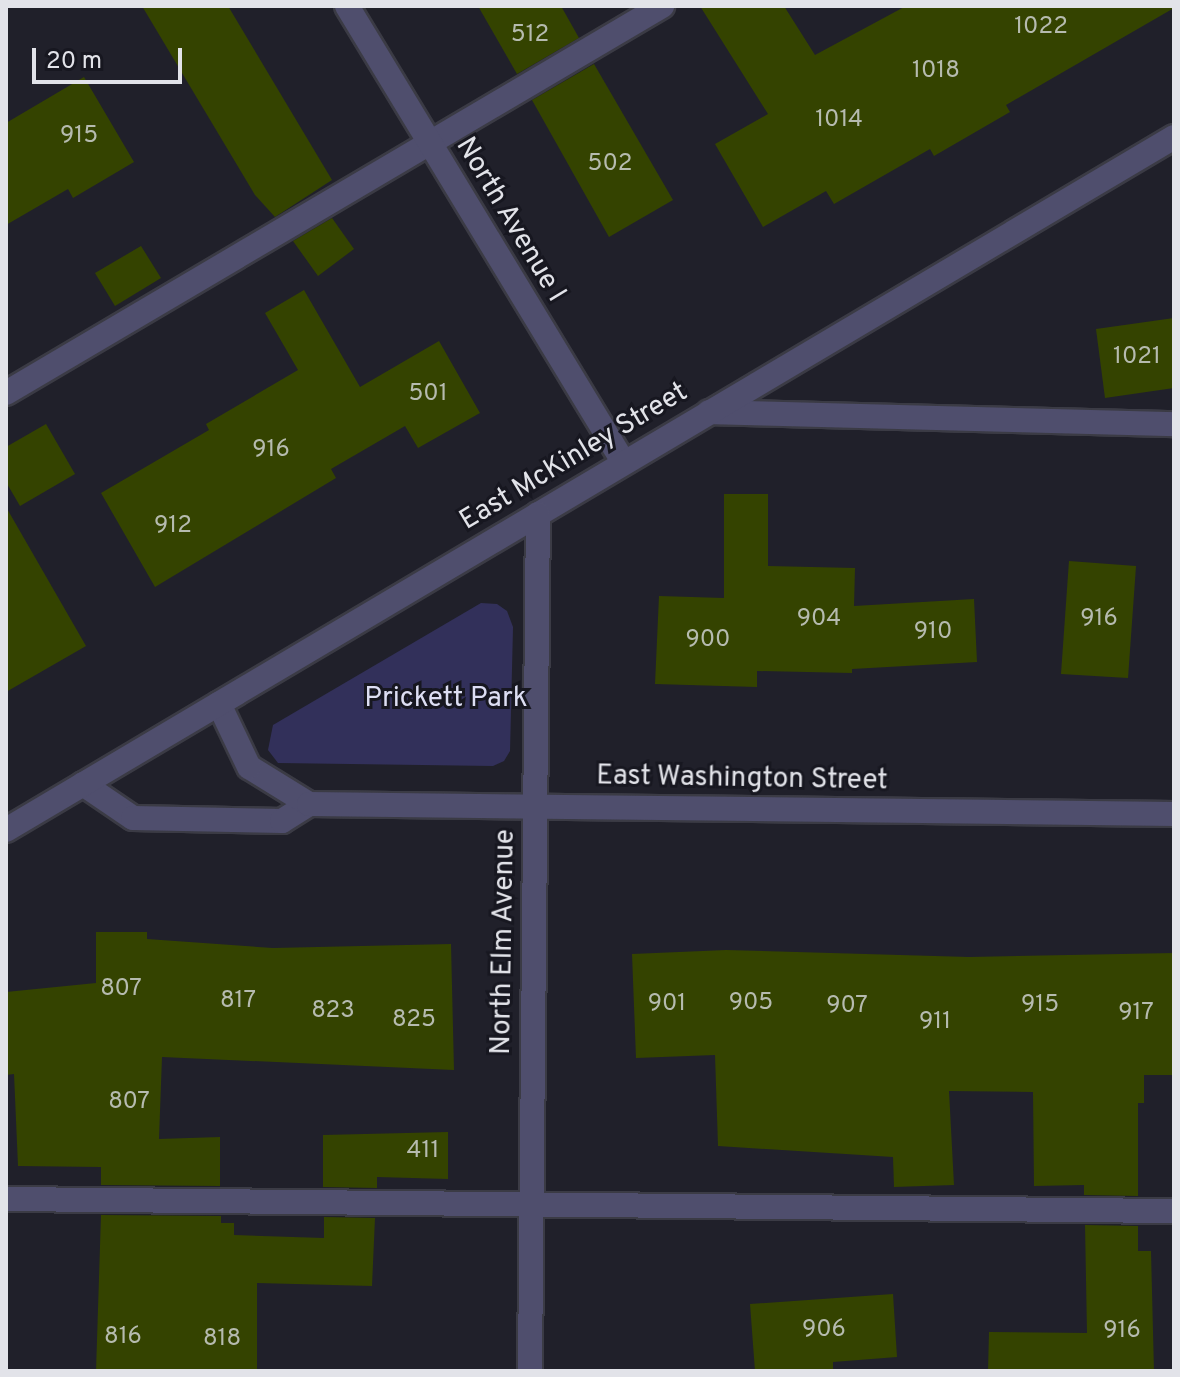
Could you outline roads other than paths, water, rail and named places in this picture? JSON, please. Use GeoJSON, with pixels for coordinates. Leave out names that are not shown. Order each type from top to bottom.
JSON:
{"type":"FeatureCollection","features":[{"type":"Feature","properties":{"kind":"street","name":"North Avenue I"},"geometry":{"type":"LineString","coordinates":[[347,6],[624,463]]}},
{"type":"Feature","properties":{"kind":"street"},"geometry":{"type":"LineString","coordinates":[[6,393],[662,6]]}},
{"type":"Feature","properties":{"kind":"street","name":"East McKinley Street"},"geometry":{"type":"LineString","coordinates":[[6,830],[1174,137]]}},
{"type":"Feature","properties":{"kind":"street"},"geometry":{"type":"LineString","coordinates":[[709,412],[1174,424]]}},
{"type":"Feature","properties":{"kind":"street","name":"North Elm Avenue"},"geometry":{"type":"LineString","coordinates":[[530,1371],[538,514]]}},
{"type":"Feature","properties":{"kind":"street"},"geometry":{"type":"LineString","coordinates":[[219,704],[249,767],[309,804]]}},
{"type":"Feature","properties":{"kind":"street","name":"East Washington Street"},"geometry":{"type":"LineString","coordinates":[[83,784],[133,818],[282,821],[309,804],[1174,814]]}},
{"type":"Feature","properties":{"kind":"street"},"geometry":{"type":"LineString","coordinates":[[6,1199],[1174,1211]]}},
{"type":"Feature","properties":{"kind":"park label","name":"Prickett Park"},"geometry":{"type":"Point","coordinates":[446,699]}}]}
